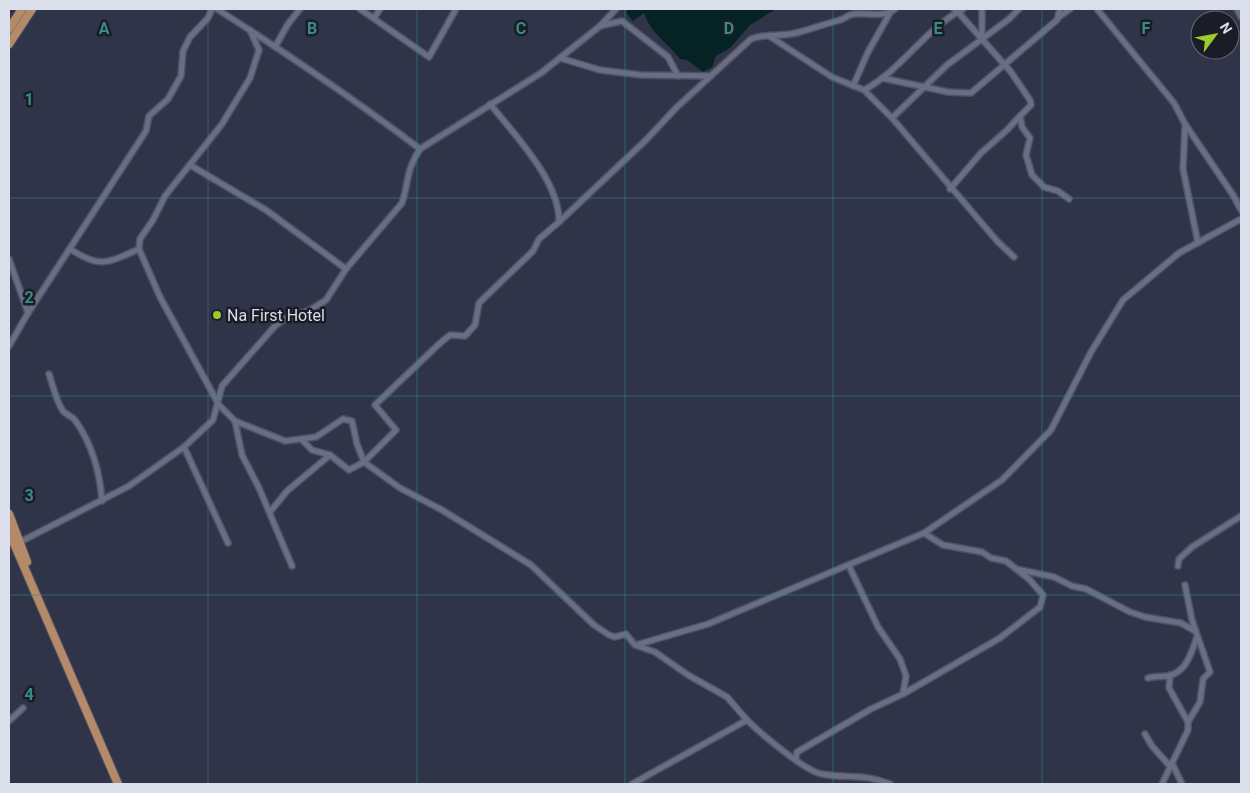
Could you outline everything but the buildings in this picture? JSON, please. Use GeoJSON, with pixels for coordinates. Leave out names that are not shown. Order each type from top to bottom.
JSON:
{"type":"FeatureCollection","features":[{"type":"Feature","properties":{"kind":"highway"},"geometry":{"type":"LineString","coordinates":[[9,29],[22,9]]}},
{"type":"Feature","properties":{"kind":"highway"},"geometry":{"type":"LineString","coordinates":[[9,44],[32,9]]}},
{"type":"Feature","properties":{"kind":"highway"},"geometry":{"type":"LineString","coordinates":[[9,514],[30,576]]}},
{"type":"Feature","properties":{"kind":"highway"},"geometry":{"type":"LineString","coordinates":[[10,537],[30,576],[118,784]]}},
{"type":"Feature","properties":{"kind":"street"},"geometry":{"type":"LineString","coordinates":[[9,346],[28,313],[146,131],[149,116],[168,99],[181,76],[183,51],[190,37],[208,18],[212,9]]}},
{"type":"Feature","properties":{"kind":"street"},"geometry":{"type":"LineString","coordinates":[[217,9],[309,71],[344,92],[420,148]]}},
{"type":"Feature","properties":{"kind":"street"},"geometry":{"type":"LineString","coordinates":[[275,47],[288,24],[300,9]]}},
{"type":"Feature","properties":{"kind":"street"},"geometry":{"type":"LineString","coordinates":[[360,9],[430,57],[456,9]]}},
{"type":"Feature","properties":{"kind":"street"},"geometry":{"type":"LineString","coordinates":[[374,18],[380,9]]}},
{"type":"Feature","properties":{"kind":"street"},"geometry":{"type":"LineString","coordinates":[[20,542],[130,486],[184,448],[213,420],[219,405],[222,386],[275,326],[286,318],[310,310],[326,300],[346,269],[402,203],[409,167],[420,148],[541,73],[600,26],[616,9]]}},
{"type":"Feature","properties":{"kind":"street"},"geometry":{"type":"LineString","coordinates":[[982,9],[982,38]]}},
{"type":"Feature","properties":{"kind":"street"},"geometry":{"type":"LineString","coordinates":[[892,118],[947,65],[1009,19],[1019,9]]}},
{"type":"Feature","properties":{"kind":"street"},"geometry":{"type":"LineString","coordinates":[[1059,18],[1060,9]]}},
{"type":"Feature","properties":{"kind":"street"},"geometry":{"type":"LineString","coordinates":[[882,78],[948,92],[971,93],[1070,9]]}},
{"type":"Feature","properties":{"kind":"street"},"geometry":{"type":"LineString","coordinates":[[1097,9],[1174,103],[1184,124],[1233,195],[1241,210]]}},
{"type":"Feature","properties":{"kind":"street"},"geometry":{"type":"LineString","coordinates":[[1237,9],[1241,17]]}},
{"type":"Feature","properties":{"kind":"street"},"geometry":{"type":"LineString","coordinates":[[864,90],[882,78],[945,20],[959,10],[1002,65],[1011,72],[1030,100],[1031,105],[1007,130],[980,153],[950,189]]}},
{"type":"Feature","properties":{"kind":"street"},"geometry":{"type":"LineString","coordinates":[[302,440],[312,450],[330,455],[337,463],[349,470],[364,462],[396,430],[375,405],[438,344],[450,335],[465,336],[473,329],[479,303],[533,251],[539,239],[751,39],[762,35],[797,33],[843,20],[849,15],[893,11]]}},
{"type":"Feature","properties":{"kind":"street"},"geometry":{"type":"LineString","coordinates":[[853,86],[868,52],[893,11]]}},
{"type":"Feature","properties":{"kind":"street"},"geometry":{"type":"LineString","coordinates":[[600,26],[622,21],[668,57],[678,76]]}},
{"type":"Feature","properties":{"kind":"street"},"geometry":{"type":"LineString","coordinates":[[250,30],[259,50],[250,78],[222,124],[165,196],[153,220],[140,238],[139,249],[160,296],[219,405],[234,421],[285,441],[316,437],[343,419],[352,421],[357,444],[364,462],[400,488],[442,510],[531,565],[594,625],[609,635],[616,637],[626,634],[635,645],[655,652],[688,675],[720,692],[769,741],[796,758],[807,768],[821,774],[873,777],[890,784]]}},
{"type":"Feature","properties":{"kind":"street"},"geometry":{"type":"LineString","coordinates":[[768,36],[832,77],[864,90],[892,118],[950,189],[1014,257]]}},
{"type":"Feature","properties":{"kind":"street"},"geometry":{"type":"LineString","coordinates":[[560,58],[600,70],[641,75],[711,76]]}},
{"type":"Feature","properties":{"kind":"street"},"geometry":{"type":"LineString","coordinates":[[490,104],[543,172],[559,211],[559,222]]}},
{"type":"Feature","properties":{"kind":"street"},"geometry":{"type":"LineString","coordinates":[[1020,116],[1022,127],[1030,138],[1026,155],[1032,175],[1044,187],[1058,191],[1069,199]]}},
{"type":"Feature","properties":{"kind":"street"},"geometry":{"type":"LineString","coordinates":[[1184,124],[1186,138],[1183,169],[1198,243]]}},
{"type":"Feature","properties":{"kind":"street"},"geometry":{"type":"LineString","coordinates":[[190,165],[266,210],[346,269]]}},
{"type":"Feature","properties":{"kind":"street"},"geometry":{"type":"LineString","coordinates":[[635,645],[708,624],[756,602],[775,597],[924,533],[1002,480],[1051,430],[1091,352],[1123,300],[1179,253],[1241,219]]}},
{"type":"Feature","properties":{"kind":"street"},"geometry":{"type":"LineString","coordinates":[[70,249],[90,262],[115,260],[139,249]]}},
{"type":"Feature","properties":{"kind":"street"},"geometry":{"type":"LineString","coordinates":[[9,259],[28,313]]}},
{"type":"Feature","properties":{"kind":"street"},"geometry":{"type":"LineString","coordinates":[[49,374],[61,407],[65,413],[74,419],[87,441],[98,470],[102,501]]}},
{"type":"Feature","properties":{"kind":"street"},"geometry":{"type":"LineString","coordinates":[[234,421],[242,455],[270,512],[292,566]]}},
{"type":"Feature","properties":{"kind":"street"},"geometry":{"type":"LineString","coordinates":[[184,448],[228,543]]}},
{"type":"Feature","properties":{"kind":"street"},"geometry":{"type":"LineString","coordinates":[[270,512],[287,490],[330,455]]}},
{"type":"Feature","properties":{"kind":"street"},"geometry":{"type":"LineString","coordinates":[[1178,566],[1179,559],[1192,547],[1241,516]]}},
{"type":"Feature","properties":{"kind":"street"},"geometry":{"type":"LineString","coordinates":[[796,758],[797,752],[812,742],[871,709],[903,694],[993,643],[1040,607],[1043,595],[1029,579],[1006,561],[991,558],[982,552],[943,545],[924,533]]}},
{"type":"Feature","properties":{"kind":"street"},"geometry":{"type":"LineString","coordinates":[[849,566],[878,627],[900,659],[906,676],[903,694]]}},
{"type":"Feature","properties":{"kind":"street"},"geometry":{"type":"LineString","coordinates":[[1016,569],[1054,577],[1072,586],[1086,589],[1130,612],[1181,623],[1196,633]]}},
{"type":"Feature","properties":{"kind":"street"},"geometry":{"type":"LineString","coordinates":[[1185,585],[1186,600],[1196,633],[1206,655],[1210,672],[1203,679],[1200,702],[1188,722]]}},
{"type":"Feature","properties":{"kind":"street"},"geometry":{"type":"LineString","coordinates":[[1148,678],[1170,675],[1181,669],[1188,662],[1196,633]]}},
{"type":"Feature","properties":{"kind":"street"},"geometry":{"type":"LineString","coordinates":[[1161,784],[1188,730],[1188,722],[1168,688],[1170,675]]}},
{"type":"Feature","properties":{"kind":"street"},"geometry":{"type":"LineString","coordinates":[[9,722],[23,708]]}},
{"type":"Feature","properties":{"kind":"street"},"geometry":{"type":"LineString","coordinates":[[632,784],[747,720]]}},
{"type":"Feature","properties":{"kind":"street"},"geometry":{"type":"LineString","coordinates":[[1146,734],[1168,764],[1172,763]]}},
{"type":"Feature","properties":{"kind":"street"},"geometry":{"type":"LineString","coordinates":[[1172,763],[1182,784]]}},
{"type":"Feature","properties":{"kind":"shaded area"},"geometry":{"type":"Polygon","coordinates":[[[628,9],[776,9],[750,25],[730,48],[716,56],[712,67],[703,72],[687,60],[680,59],[651,27],[644,13],[633,21],[626,13],[628,9]]]}},
{"type":"Feature","properties":{"kind":"place","name":"Na First Hotel"},"geometry":{"type":"Point","coordinates":[217,315]}}]}
